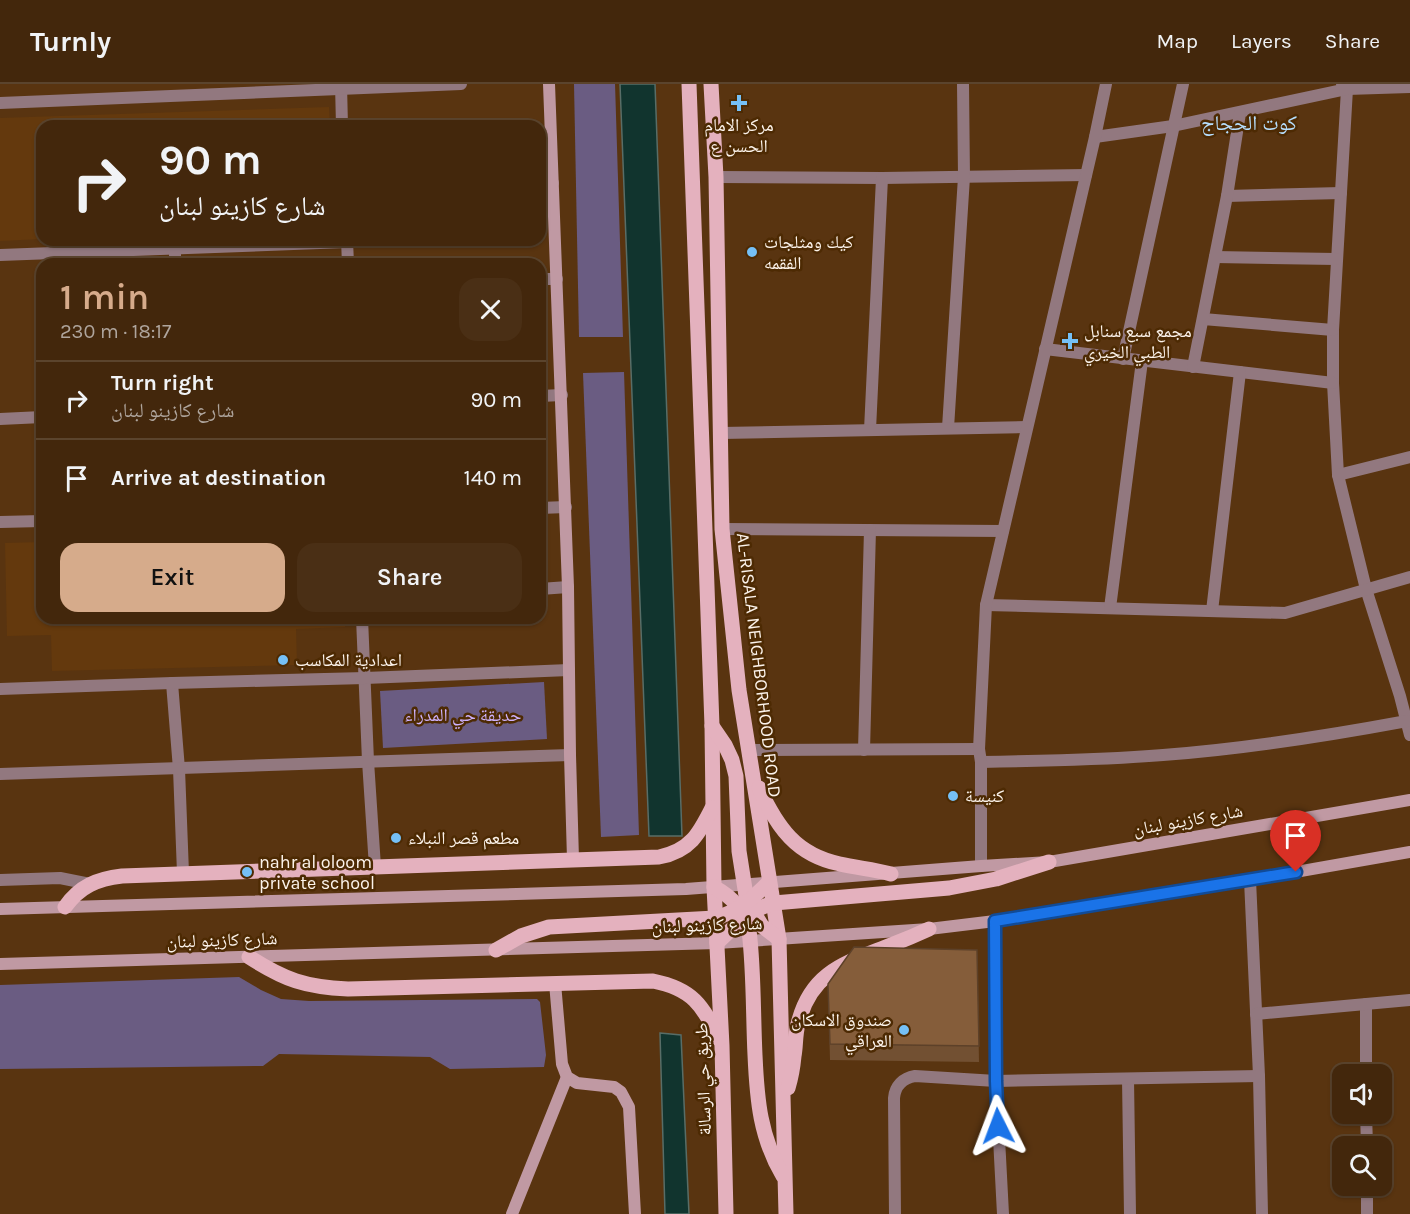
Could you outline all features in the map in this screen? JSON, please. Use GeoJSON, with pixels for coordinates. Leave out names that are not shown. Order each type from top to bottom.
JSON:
{"type":"FeatureCollection","features":[{"type":"Feature","properties":{"kind":"main road"},"geometry":{"type":"LineString","coordinates":[[549,84],[566,507],[573,859]]}},
{"type":"Feature","properties":{"kind":"main road"},"geometry":{"type":"LineString","coordinates":[[689,84],[712,726],[717,943]]}},
{"type":"Feature","properties":{"kind":"main road","name":"AL-RISALA NEIGHBORHOOD ROAD"},"geometry":{"type":"LineString","coordinates":[[711,84],[716,177],[722,529],[739,690],[779,939],[786,1214]]}},
{"type":"Feature","properties":{"kind":"main road"},"geometry":{"type":"LineString","coordinates":[[712,726],[725,745],[736,777],[739,850],[750,942],[760,1117],[772,1155],[784,1178]]}},
{"type":"Feature","properties":{"kind":"main road"},"geometry":{"type":"LineString","coordinates":[[752,771],[777,823],[784,833],[803,849],[814,856],[838,864],[891,873]]}},
{"type":"Feature","properties":{"kind":"main road","name":"شارع كازينو لبنان"},"geometry":{"type":"LineString","coordinates":[[0,909],[686,889],[1049,862],[1410,800]]}},
{"type":"Feature","properties":{"kind":"main road"},"geometry":{"type":"LineString","coordinates":[[65,907],[76,894],[90,884],[105,878],[123,876],[650,858],[668,855],[684,848],[697,836],[714,805]]}},
{"type":"Feature","properties":{"kind":"main road","name":"شارع كازينو لبنان"},"geometry":{"type":"LineString","coordinates":[[0,964],[750,942],[929,929],[995,921],[1410,852]]}},
{"type":"Feature","properties":{"kind":"main road"},"geometry":{"type":"LineString","coordinates":[[496,950],[521,936],[549,927],[715,918],[774,903],[949,888],[996,879],[1049,862]]}},
{"type":"Feature","properties":{"kind":"main road"},"geometry":{"type":"LineString","coordinates":[[717,943],[769,882]]}},
{"type":"Feature","properties":{"kind":"main road"},"geometry":{"type":"LineString","coordinates":[[714,887],[727,894],[779,939]]}},
{"type":"Feature","properties":{"kind":"main road"},"geometry":{"type":"LineString","coordinates":[[783,1105],[792,1074],[797,1027],[801,1012],[819,981],[852,960],[929,929]]}},
{"type":"Feature","properties":{"kind":"main road","name":"طريق حي الرسالة"},"geometry":{"type":"LineString","coordinates":[[717,943],[726,1214]]}},
{"type":"Feature","properties":{"kind":"main road"},"geometry":{"type":"LineString","coordinates":[[249,957],[296,982],[348,989],[653,981],[676,987],[691,997],[709,1019],[722,1046]]}},
{"type":"Feature","properties":{"kind":"main road"},"geometry":{"type":"LineString","coordinates":[[555,983],[562,1064],[567,1077],[577,1083],[614,1087],[621,1092],[629,1107],[635,1214]]}},
{"type":"Feature","properties":{"kind":"main road"},"geometry":{"type":"LineString","coordinates":[[512,1214],[567,1077]]}},
{"type":"Feature","properties":{"kind":"street"},"geometry":{"type":"LineString","coordinates":[[0,103],[147,90],[461,84]]}},
{"type":"Feature","properties":{"kind":"street"},"geometry":{"type":"LineString","coordinates":[[948,428],[964,177],[963,84]]}},
{"type":"Feature","properties":{"kind":"street"},"geometry":{"type":"LineString","coordinates":[[981,866],[980,756],[986,605],[1106,84]]}},
{"type":"Feature","properties":{"kind":"street"},"geometry":{"type":"LineString","coordinates":[[1123,359],[1183,84]]}},
{"type":"Feature","properties":{"kind":"street"},"geometry":{"type":"LineString","coordinates":[[341,86],[342,120]]}},
{"type":"Feature","properties":{"kind":"street"},"geometry":{"type":"LineString","coordinates":[[1095,137],[1173,126],[1240,113],[1344,86],[1402,86]]}},
{"type":"Feature","properties":{"kind":"street"},"geometry":{"type":"LineString","coordinates":[[1344,86],[1341,193],[1333,330],[1333,383],[1338,475],[1366,589],[1405,694],[1410,735]]}},
{"type":"Feature","properties":{"kind":"street"},"geometry":{"type":"LineString","coordinates":[[1193,367],[1227,196],[1240,113]]}},
{"type":"Feature","properties":{"kind":"street"},"geometry":{"type":"LineString","coordinates":[[716,177],[882,178],[1086,175]]}},
{"type":"Feature","properties":{"kind":"street"},"geometry":{"type":"LineString","coordinates":[[870,430],[882,178]]}},
{"type":"Feature","properties":{"kind":"street"},"geometry":{"type":"LineString","coordinates":[[546,183],[553,183]]}},
{"type":"Feature","properties":{"kind":"street"},"geometry":{"type":"LineString","coordinates":[[1227,196],[1341,193]]}},
{"type":"Feature","properties":{"kind":"street"},"geometry":{"type":"LineString","coordinates":[[0,255],[240,246]]}},
{"type":"Feature","properties":{"kind":"street"},"geometry":{"type":"LineString","coordinates":[[175,249],[175,258]]}},
{"type":"Feature","properties":{"kind":"street"},"geometry":{"type":"LineString","coordinates":[[1215,257],[1336,259]]}},
{"type":"Feature","properties":{"kind":"street"},"geometry":{"type":"LineString","coordinates":[[546,279],[557,279]]}},
{"type":"Feature","properties":{"kind":"street"},"geometry":{"type":"LineString","coordinates":[[1203,319],[1333,330]]}},
{"type":"Feature","properties":{"kind":"street"},"geometry":{"type":"LineString","coordinates":[[1045,349],[1333,383]]}},
{"type":"Feature","properties":{"kind":"street"},"geometry":{"type":"LineString","coordinates":[[1110,608],[1142,361]]}},
{"type":"Feature","properties":{"kind":"street"},"geometry":{"type":"LineString","coordinates":[[1212,610],[1240,372]]}},
{"type":"Feature","properties":{"kind":"street"},"geometry":{"type":"LineString","coordinates":[[546,396],[562,395]]}},
{"type":"Feature","properties":{"kind":"street"},"geometry":{"type":"LineString","coordinates":[[0,419],[36,417]]}},
{"type":"Feature","properties":{"kind":"street"},"geometry":{"type":"LineString","coordinates":[[721,433],[1027,427]]}},
{"type":"Feature","properties":{"kind":"street"},"geometry":{"type":"LineString","coordinates":[[1338,475],[1410,457]]}},
{"type":"Feature","properties":{"kind":"street"},"geometry":{"type":"LineString","coordinates":[[546,508],[566,507]]}},
{"type":"Feature","properties":{"kind":"street"},"geometry":{"type":"LineString","coordinates":[[0,522],[36,521]]}},
{"type":"Feature","properties":{"kind":"street"},"geometry":{"type":"LineString","coordinates":[[722,529],[1003,531]]}},
{"type":"Feature","properties":{"kind":"street"},"geometry":{"type":"LineString","coordinates":[[864,750],[870,530]]}},
{"type":"Feature","properties":{"kind":"street"},"geometry":{"type":"LineString","coordinates":[[986,605],[1285,613],[1410,576]]}},
{"type":"Feature","properties":{"kind":"street"},"geometry":{"type":"LineString","coordinates":[[546,589],[568,587]]}},
{"type":"Feature","properties":{"kind":"street"},"geometry":{"type":"LineString","coordinates":[[362,624],[375,867]]}},
{"type":"Feature","properties":{"kind":"street"},"geometry":{"type":"LineString","coordinates":[[0,688],[569,670]]}},
{"type":"Feature","properties":{"kind":"street"},"geometry":{"type":"LineString","coordinates":[[172,683],[179,769],[183,873]]}},
{"type":"Feature","properties":{"kind":"street"},"geometry":{"type":"LineString","coordinates":[[748,750],[864,750],[1103,759],[1286,742],[1407,721]]}},
{"type":"Feature","properties":{"kind":"street"},"geometry":{"type":"LineString","coordinates":[[0,774],[570,756]]}},
{"type":"Feature","properties":{"kind":"street"},"geometry":{"type":"LineString","coordinates":[[0,880],[60,878],[90,884]]}},
{"type":"Feature","properties":{"kind":"street"},"geometry":{"type":"LineString","coordinates":[[1250,880],[1259,1076],[1262,1214]]}},
{"type":"Feature","properties":{"kind":"street"},"geometry":{"type":"LineString","coordinates":[[995,921],[996,1081],[1004,1214]]}},
{"type":"Feature","properties":{"kind":"street"},"geometry":{"type":"LineString","coordinates":[[1256,1014],[1410,1000]]}},
{"type":"Feature","properties":{"kind":"street"},"geometry":{"type":"LineString","coordinates":[[1365,1004],[1366,1064]]}},
{"type":"Feature","properties":{"kind":"street"},"geometry":{"type":"LineString","coordinates":[[895,1214],[894,1098],[900,1083],[910,1077],[996,1081],[1259,1076]]}},
{"type":"Feature","properties":{"kind":"street"},"geometry":{"type":"LineString","coordinates":[[1128,1079],[1130,1214]]}},
{"type":"Feature","properties":{"kind":"street"},"geometry":{"type":"LineString","coordinates":[[1367,1196],[1367,1214]]}},
{"type":"Feature","properties":{"kind":"shaded area"},"geometry":{"type":"Polygon","coordinates":[[[329,107],[330,120],[36,120],[36,239],[0,241],[0,118],[329,107]]]}},
{"type":"Feature","properties":{"kind":"shaded area"},"geometry":{"type":"Polygon","coordinates":[[[36,542],[36,624],[345,624],[345,627],[296,629],[297,665],[52,671],[51,635],[7,636],[5,543],[36,542]]]}},
{"type":"Feature","properties":{"kind":"green space"},"geometry":{"type":"Polygon","coordinates":[[[574,84],[615,84],[623,337],[579,337],[574,84]]]}},
{"type":"Feature","properties":{"kind":"green space"},"geometry":{"type":"Polygon","coordinates":[[[624,372],[639,835],[601,837],[583,373],[624,372]]]}},
{"type":"Feature","properties":{"kind":"green space","name":"حديقة حي المدراء"},"geometry":{"type":"Polygon","coordinates":[[[544,682],[547,739],[383,748],[380,691],[544,682]]]}},
{"type":"Feature","properties":{"kind":"green space"},"geometry":{"type":"Polygon","coordinates":[[[239,977],[281,999],[309,1001],[537,999],[540,1002],[546,1055],[544,1067],[450,1069],[430,1057],[279,1054],[263,1066],[0,1069],[0,985],[239,977]]]}},
{"type":"Feature","properties":{"kind":"water"},"geometry":{"type":"Polygon","coordinates":[[[620,84],[655,84],[682,836],[649,836],[620,84]]]}},
{"type":"Feature","properties":{"kind":"water"},"geometry":{"type":"Polygon","coordinates":[[[660,1033],[681,1035],[689,1214],[665,1214],[660,1033]]]}},
{"type":"Feature","properties":{"kind":"building","name":"صندوق الاسكان العراقي"},"geometry":{"type":"Polygon","coordinates":[[[854,947],[977,950],[979,1046],[830,1044],[828,984],[854,947]]]}},
{"type":"Feature","properties":{"kind":"place","name":"مركز الامام الحسن ع"},"geometry":{"type":"Point","coordinates":[739,103]}},
{"type":"Feature","properties":{"kind":"place","name":"كيك ومثلجات الفقمه"},"geometry":{"type":"Point","coordinates":[752,252]}},
{"type":"Feature","properties":{"kind":"place","name":"مجمع سبع سنابل الطبي الخيري"},"geometry":{"type":"Point","coordinates":[1070,341]}},
{"type":"Feature","properties":{"kind":"place","name":"اعدادية المكاسب"},"geometry":{"type":"Point","coordinates":[283,660]}},
{"type":"Feature","properties":{"kind":"place","name":"كنيسة"},"geometry":{"type":"Point","coordinates":[953,796]}},
{"type":"Feature","properties":{"kind":"place","name":"مطعم قصر النبلاء"},"geometry":{"type":"Point","coordinates":[396,838]}},
{"type":"Feature","properties":{"kind":"place","name":"nahr al oloom private school"},"geometry":{"type":"Point","coordinates":[247,872]}},
{"type":"Feature","properties":{"kind":"place","name":"صندوق الاسكان العراقي"},"geometry":{"type":"Point","coordinates":[904,1030]}},
{"type":"Feature","properties":{"kind":"district","name":"كوت الحجاج"},"geometry":{"type":"Point","coordinates":[1249,123]}},
{"type":"Feature","properties":{"kind":"route"},"geometry":{"type":"LineString","coordinates":[[998,1126],[995,921],[1296,872]]}}]}
